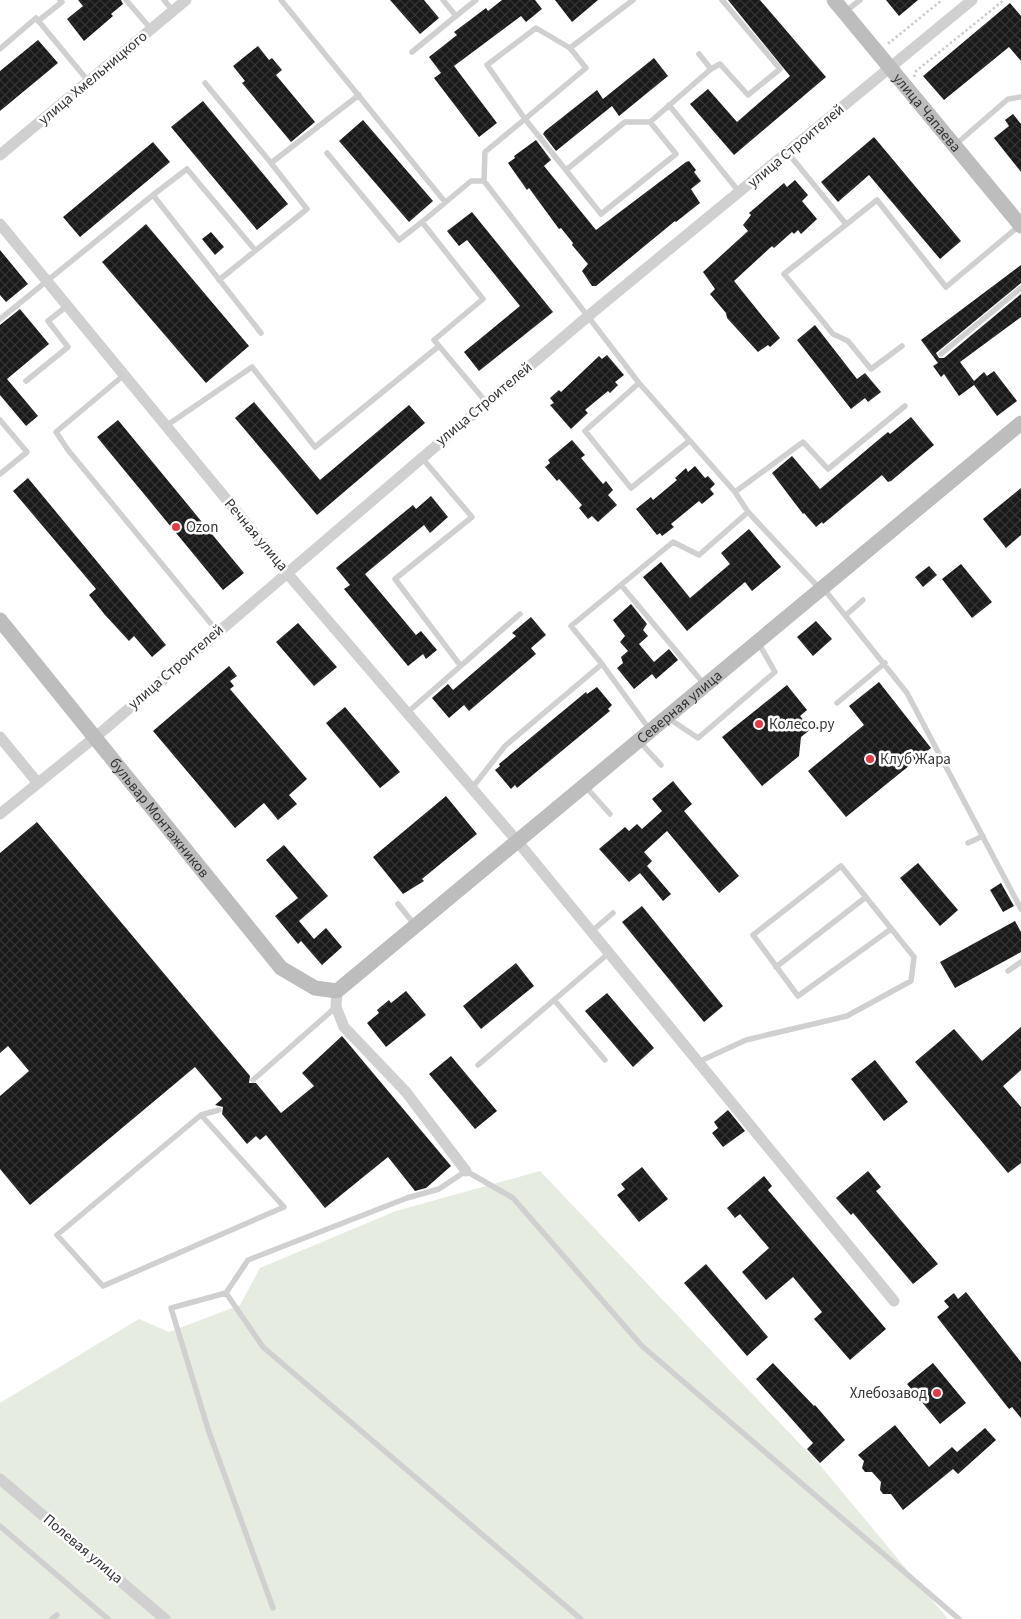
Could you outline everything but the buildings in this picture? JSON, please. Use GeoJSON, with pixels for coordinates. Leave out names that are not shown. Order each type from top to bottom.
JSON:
{"type":"FeatureCollection","features":[{"type":"Feature","properties":{"kind":"street","name":"улица Хмельницкого"},"geometry":{"type":"LineString","coordinates":[[0,155],[90,82],[186,0]]}},
{"type":"Feature","properties":{"kind":"street","name":"улица Чапаева"},"geometry":{"type":"LineString","coordinates":[[834,0],[1021,226]]}},
{"type":"Feature","properties":{"kind":"street","name":"улица Строителей"},"geometry":{"type":"LineString","coordinates":[[0,814],[94,737],[587,317],[972,0]]}},
{"type":"Feature","properties":{"kind":"street","name":"Речная улица"},"geometry":{"type":"LineString","coordinates":[[0,224],[287,573],[518,842],[894,1301]]}},
{"type":"Feature","properties":{"kind":"street","name":"Северная улица"},"geometry":{"type":"LineString","coordinates":[[337,991],[823,590],[1021,423]]}},
{"type":"Feature","properties":{"kind":"street","name":"бульвар Монтажников"},"geometry":{"type":"LineString","coordinates":[[0,620],[280,968],[315,988],[337,991]]}},
{"type":"Feature","properties":{"kind":"street"},"geometry":{"type":"LineString","coordinates":[[0,737],[37,782]]}},
{"type":"Feature","properties":{"kind":"street"},"geometry":{"type":"LineString","coordinates":[[337,991],[336,1007],[344,1027],[406,1092],[466,1171]]}},
{"type":"Feature","properties":{"kind":"street","name":"Полевая улица"},"geometry":{"type":"LineString","coordinates":[[0,1479],[165,1619]]}},
{"type":"Feature","properties":{"kind":"lane"},"geometry":{"type":"LineString","coordinates":[[38,21],[62,2],[60,0]]}},
{"type":"Feature","properties":{"kind":"lane"},"geometry":{"type":"LineString","coordinates":[[126,0],[151,29]]}},
{"type":"Feature","properties":{"kind":"lane"},"geometry":{"type":"LineString","coordinates":[[164,0],[173,11]]}},
{"type":"Feature","properties":{"kind":"lane"},"geometry":{"type":"LineString","coordinates":[[281,0],[445,202]]}},
{"type":"Feature","properties":{"kind":"lane"},"geometry":{"type":"LineString","coordinates":[[443,0],[456,16]]}},
{"type":"Feature","properties":{"kind":"lane"},"geometry":{"type":"LineString","coordinates":[[412,52],[476,0]]}},
{"type":"Feature","properties":{"kind":"lane"},"geometry":{"type":"LineString","coordinates":[[570,48],[633,0]]}},
{"type":"Feature","properties":{"kind":"lane"},"geometry":{"type":"LineString","coordinates":[[566,170],[625,122],[650,122],[711,69],[720,64],[748,95],[780,69],[722,0]]}},
{"type":"Feature","properties":{"kind":"lane"},"geometry":{"type":"LineString","coordinates":[[844,12],[860,0]]}},
{"type":"Feature","properties":{"kind":"lane"},"geometry":{"type":"LineString","coordinates":[[0,49],[36,18],[90,82]]}},
{"type":"Feature","properties":{"kind":"lane"},"geometry":{"type":"LineString","coordinates":[[650,122],[676,154],[601,214],[525,119],[487,65],[536,28],[570,48],[586,68],[525,119],[485,152],[484,181],[639,383],[688,441],[735,492],[748,512],[846,615],[885,663],[907,693],[1021,908]]}},
{"type":"Feature","properties":{"kind":"lane"},"geometry":{"type":"LineString","coordinates":[[699,54],[711,69]]}},
{"type":"Feature","properties":{"kind":"lane"},"geometry":{"type":"LineString","coordinates":[[205,83],[307,209],[219,280]]}},
{"type":"Feature","properties":{"kind":"lane"},"geometry":{"type":"LineString","coordinates":[[271,163],[359,96]]}},
{"type":"Feature","properties":{"kind":"lane"},"geometry":{"type":"LineString","coordinates":[[954,145],[1008,99],[1021,98]]}},
{"type":"Feature","properties":{"kind":"lane"},"geometry":{"type":"LineString","coordinates":[[669,106],[740,192]]}},
{"type":"Feature","properties":{"kind":"lane"},"geometry":{"type":"LineString","coordinates":[[788,153],[846,224]]}},
{"type":"Feature","properties":{"kind":"lane"},"geometry":{"type":"LineString","coordinates":[[328,154],[399,240],[471,182],[484,181]]}},
{"type":"Feature","properties":{"kind":"lane"},"geometry":{"type":"LineString","coordinates":[[0,319],[186,169],[255,250]]}},
{"type":"Feature","properties":{"kind":"lane"},"geometry":{"type":"LineString","coordinates":[[153,195],[261,333]]}},
{"type":"Feature","properties":{"kind":"lane"},"geometry":{"type":"LineString","coordinates":[[902,346],[871,369],[848,341],[833,334],[784,274],[877,200],[946,287],[1021,226]]}},
{"type":"Feature","properties":{"kind":"lane"},"geometry":{"type":"LineString","coordinates":[[422,222],[483,299],[434,340],[486,402]]}},
{"type":"Feature","properties":{"kind":"lane"},"geometry":{"type":"LineString","coordinates":[[941,354],[1021,288]]}},
{"type":"Feature","properties":{"kind":"lane"},"geometry":{"type":"LineString","coordinates":[[26,380],[68,346],[48,321],[67,306]]}},
{"type":"Feature","properties":{"kind":"lane"},"geometry":{"type":"LineString","coordinates":[[166,426],[252,367],[315,447],[440,346]]}},
{"type":"Feature","properties":{"kind":"lane"},"geometry":{"type":"LineString","coordinates":[[124,375],[56,432],[68,450],[217,631]]}},
{"type":"Feature","properties":{"kind":"lane"},"geometry":{"type":"LineString","coordinates":[[639,383],[585,431],[631,488],[688,441]]}},
{"type":"Feature","properties":{"kind":"lane"},"geometry":{"type":"LineString","coordinates":[[735,492],[803,442],[828,469],[905,406]]}},
{"type":"Feature","properties":{"kind":"lane"},"geometry":{"type":"LineString","coordinates":[[0,420],[27,452],[0,474]]}},
{"type":"Feature","properties":{"kind":"lane"},"geometry":{"type":"LineString","coordinates":[[421,458],[472,517],[396,580],[460,665]]}},
{"type":"Feature","properties":{"kind":"lane"},"geometry":{"type":"LineString","coordinates":[[651,731],[602,664],[571,626],[673,542],[699,555],[748,512]]}},
{"type":"Feature","properties":{"kind":"lane"},"geometry":{"type":"LineString","coordinates":[[621,585],[705,686]]}},
{"type":"Feature","properties":{"kind":"lane"},"geometry":{"type":"LineString","coordinates":[[846,615],[863,600]]}},
{"type":"Feature","properties":{"kind":"lane"},"geometry":{"type":"LineString","coordinates":[[408,712],[520,614]]}},
{"type":"Feature","properties":{"kind":"lane"},"geometry":{"type":"LineString","coordinates":[[668,718],[698,738],[775,672],[758,642]]}},
{"type":"Feature","properties":{"kind":"lane"},"geometry":{"type":"LineString","coordinates":[[837,703],[885,663]]}},
{"type":"Feature","properties":{"kind":"lane"},"geometry":{"type":"LineString","coordinates":[[472,788],[505,746],[602,664]]}},
{"type":"Feature","properties":{"kind":"lane"},"geometry":{"type":"LineString","coordinates":[[639,741],[661,765]]}},
{"type":"Feature","properties":{"kind":"lane"},"geometry":{"type":"LineString","coordinates":[[585,786],[610,814]]}},
{"type":"Feature","properties":{"kind":"lane"},"geometry":{"type":"LineString","coordinates":[[968,843],[983,836]]}},
{"type":"Feature","properties":{"kind":"lane"},"geometry":{"type":"LineString","coordinates":[[698,1062],[746,1040],[847,1016],[911,981],[914,957],[841,866],[752,935],[798,996],[891,929]]}},
{"type":"Feature","properties":{"kind":"lane"},"geometry":{"type":"LineString","coordinates":[[776,967],[866,897]]}},
{"type":"Feature","properties":{"kind":"lane"},"geometry":{"type":"LineString","coordinates":[[398,904],[416,926]]}},
{"type":"Feature","properties":{"kind":"lane"},"geometry":{"type":"LineString","coordinates":[[591,932],[613,913]]}},
{"type":"Feature","properties":{"kind":"lane"},"geometry":{"type":"LineString","coordinates":[[478,1065],[555,1001],[608,953]]}},
{"type":"Feature","properties":{"kind":"lane"},"geometry":{"type":"LineString","coordinates":[[1008,971],[1021,962]]}},
{"type":"Feature","properties":{"kind":"lane"},"geometry":{"type":"LineString","coordinates":[[555,1001],[605,1060]]}},
{"type":"Feature","properties":{"kind":"lane"},"geometry":{"type":"LineString","coordinates":[[253,1080],[336,1007]]}},
{"type":"Feature","properties":{"kind":"lane"},"geometry":{"type":"LineString","coordinates":[[200,1115],[284,1207],[103,1286],[57,1235],[200,1115],[219,1110]]}},
{"type":"Feature","properties":{"kind":"lane"},"geometry":{"type":"LineString","coordinates":[[273,1608],[209,1432],[171,1308],[226,1293],[248,1260],[407,1198],[439,1189],[466,1171],[513,1198],[642,1346],[959,1619]]}},
{"type":"Feature","properties":{"kind":"lane"},"geometry":{"type":"LineString","coordinates":[[226,1293],[263,1348],[581,1619]]}},
{"type":"Feature","properties":{"kind":"lane"},"geometry":{"type":"LineString","coordinates":[[0,1526],[108,1619]]}},
{"type":"Feature","properties":{"kind":"path"},"geometry":{"type":"LineString","coordinates":[[887,41],[889,43],[942,0]]}},
{"type":"Feature","properties":{"kind":"path"},"geometry":{"type":"LineString","coordinates":[[916,71],[1004,0]]}},
{"type":"Feature","properties":{"kind":"shaded area"},"geometry":{"type":"Polygon","coordinates":[[[540,1171],[819,1464],[948,1619],[0,1619],[0,1403],[139,1319],[169,1332],[240,1305],[260,1268],[396,1211],[540,1171]]]}},
{"type":"Feature","properties":{"kind":"place","name":"Ozon"},"geometry":{"type":"Point","coordinates":[176,527]}},
{"type":"Feature","properties":{"kind":"place","name":"Колесо.ру"},"geometry":{"type":"Point","coordinates":[759,724]}},
{"type":"Feature","properties":{"kind":"place","name":"Клуб Жара"},"geometry":{"type":"Point","coordinates":[870,759]}},
{"type":"Feature","properties":{"kind":"place","name":"Хлебозавод"},"geometry":{"type":"Point","coordinates":[937,1393]}}]}
